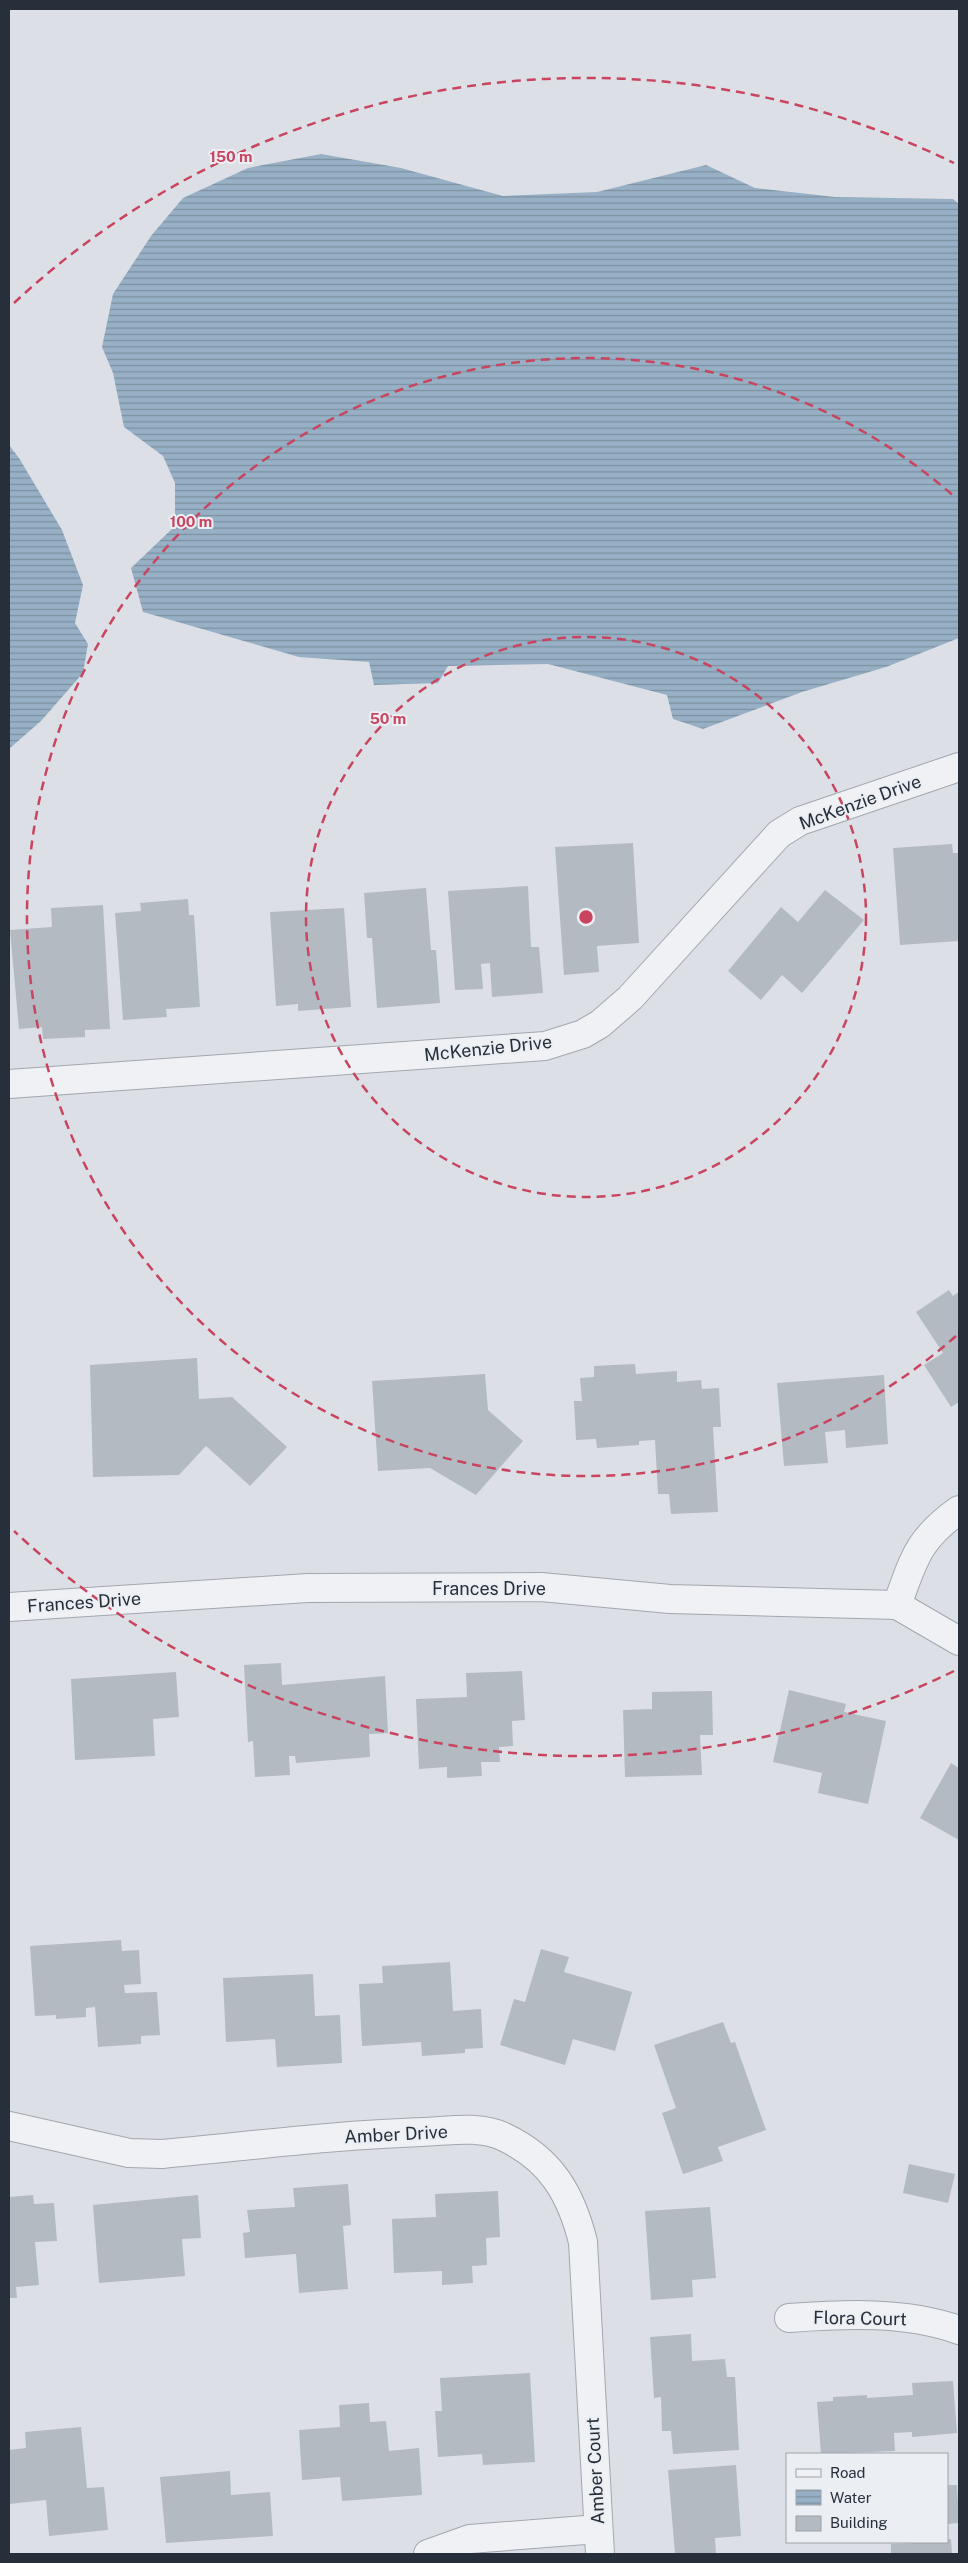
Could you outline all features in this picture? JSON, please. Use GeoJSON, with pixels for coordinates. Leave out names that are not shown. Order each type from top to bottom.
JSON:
{"type":"FeatureCollection","features":[{"type":"Feature","properties":{"kind":"street","name":"McKenzie Drive"},"geometry":{"type":"LineString","coordinates":[[9,1084],[545,1046],[583,1034],[600,1024],[630,998],[779,834],[800,821],[959,766]]}},
{"type":"Feature","properties":{"kind":"street"},"geometry":{"type":"LineString","coordinates":[[897,1605],[918,1550],[938,1525],[959,1510]]}},
{"type":"Feature","properties":{"kind":"street","name":"Frances Drive"},"geometry":{"type":"LineString","coordinates":[[9,1607],[308,1588],[541,1587],[670,1599],[897,1605],[959,1641]]}},
{"type":"Feature","properties":{"kind":"street","name":"Amber Drive"},"geometry":{"type":"LineString","coordinates":[[9,2126],[129,2153],[162,2154],[384,2133],[477,2130],[503,2136],[526,2150],[558,2180],[569,2197],[576,2216],[583,2242],[590,2387]]}},
{"type":"Feature","properties":{"kind":"street","name":"Flora Court"},"geometry":{"type":"LineString","coordinates":[[789,2318],[868,2315],[911,2318],[959,2330]]}},
{"type":"Feature","properties":{"kind":"street","name":"Amber Court"},"geometry":{"type":"LineString","coordinates":[[590,2387],[599,2542]]}},
{"type":"Feature","properties":{"kind":"street"},"geometry":{"type":"LineString","coordinates":[[428,2554],[470,2539],[599,2542]]}},
{"type":"Feature","properties":{"kind":"water"},"geometry":{"type":"Polygon","coordinates":[[[321,154],[401,168],[503,196],[597,192],[706,165],[755,188],[835,197],[953,199],[959,204],[959,638],[886,667],[802,692],[703,729],[673,719],[667,695],[548,664],[448,666],[438,683],[374,685],[369,662],[299,657],[143,612],[131,568],[175,526],[175,483],[163,456],[124,427],[113,373],[102,347],[113,294],[151,236],[183,198],[248,168],[321,154]]]}},
{"type":"Feature","properties":{"kind":"water"},"geometry":{"type":"Polygon","coordinates":[[[9,445],[19,458],[62,530],[83,585],[75,623],[88,644],[83,673],[41,721],[9,749],[9,445]]]}},
{"type":"Feature","properties":{"kind":"building"},"geometry":{"type":"Polygon","coordinates":[[[633,843],[639,943],[597,946],[599,972],[564,975],[555,847],[633,843]]]}},
{"type":"Feature","properties":{"kind":"building"},"geometry":{"type":"Polygon","coordinates":[[[952,844],[953,853],[959,853],[959,941],[900,945],[893,848],[952,844]]]}},
{"type":"Feature","properties":{"kind":"building"},"geometry":{"type":"Polygon","coordinates":[[[528,886],[531,947],[539,947],[543,993],[492,997],[490,963],[481,964],[483,989],[455,990],[448,891],[528,886]]]}},
{"type":"Feature","properties":{"kind":"building"},"geometry":{"type":"Polygon","coordinates":[[[426,888],[431,950],[436,950],[440,1003],[377,1008],[372,938],[367,938],[364,893],[426,888]]]}},
{"type":"Feature","properties":{"kind":"building"},"geometry":{"type":"Polygon","coordinates":[[[825,890],[864,920],[802,993],[782,975],[761,1000],[728,971],[781,907],[798,922],[825,890]]]}},
{"type":"Feature","properties":{"kind":"building"},"geometry":{"type":"Polygon","coordinates":[[[188,899],[189,915],[194,915],[200,1007],[166,1009],[167,1017],[123,1020],[115,913],[141,911],[140,903],[188,899]]]}},
{"type":"Feature","properties":{"kind":"building"},"geometry":{"type":"Polygon","coordinates":[[[103,905],[110,1029],[85,1030],[85,1037],[43,1039],[42,1027],[19,1029],[10,930],[52,927],[51,908],[103,905]]]}},
{"type":"Feature","properties":{"kind":"building"},"geometry":{"type":"Polygon","coordinates":[[[344,908],[351,1007],[298,1011],[298,1004],[276,1006],[270,912],[344,908]]]}},
{"type":"Feature","properties":{"kind":"building"},"geometry":{"type":"Polygon","coordinates":[[[949,1290],[953,1296],[959,1292],[959,1402],[951,1407],[924,1365],[943,1353],[916,1312],[949,1290]]]}},
{"type":"Feature","properties":{"kind":"building"},"geometry":{"type":"Polygon","coordinates":[[[197,1358],[199,1399],[232,1397],[287,1447],[250,1486],[206,1446],[179,1475],[93,1477],[90,1365],[197,1358]]]}},
{"type":"Feature","properties":{"kind":"building"},"geometry":{"type":"Polygon","coordinates":[[[635,1364],[636,1374],[677,1371],[677,1382],[701,1380],[702,1389],[719,1388],[721,1427],[713,1427],[718,1512],[671,1514],[669,1494],[658,1494],[655,1440],[639,1441],[639,1445],[597,1448],[596,1439],[576,1440],[574,1401],[582,1401],[580,1378],[594,1377],[594,1366],[635,1364]]]}},
{"type":"Feature","properties":{"kind":"building"},"geometry":{"type":"Polygon","coordinates":[[[485,1374],[488,1410],[523,1441],[476,1495],[430,1468],[378,1471],[372,1381],[485,1374]]]}},
{"type":"Feature","properties":{"kind":"building"},"geometry":{"type":"Polygon","coordinates":[[[884,1375],[888,1444],[846,1448],[845,1430],[825,1432],[828,1463],[784,1466],[777,1383],[884,1375]]]}},
{"type":"Feature","properties":{"kind":"building"},"geometry":{"type":"Polygon","coordinates":[[[281,1663],[282,1685],[385,1676],[388,1733],[369,1734],[370,1757],[296,1763],[295,1756],[289,1756],[290,1775],[255,1777],[253,1741],[248,1742],[244,1665],[281,1663]]]}},
{"type":"Feature","properties":{"kind":"building"},"geometry":{"type":"Polygon","coordinates":[[[522,1671],[525,1720],[512,1721],[513,1746],[499,1747],[500,1762],[481,1762],[482,1776],[447,1778],[447,1767],[419,1769],[416,1699],[467,1697],[466,1673],[522,1671]]]}},
{"type":"Feature","properties":{"kind":"building"},"geometry":{"type":"Polygon","coordinates":[[[176,1672],[179,1717],[153,1719],[155,1756],[75,1760],[71,1679],[176,1672]]]}},
{"type":"Feature","properties":{"kind":"building"},"geometry":{"type":"Polygon","coordinates":[[[789,1690],[846,1704],[844,1712],[886,1721],[868,1804],[818,1793],[822,1773],[773,1762],[789,1690]]]}},
{"type":"Feature","properties":{"kind":"building"},"geometry":{"type":"Polygon","coordinates":[[[712,1691],[713,1735],[700,1735],[702,1775],[625,1777],[623,1710],[652,1709],[652,1692],[712,1691]]]}},
{"type":"Feature","properties":{"kind":"building"},"geometry":{"type":"Polygon","coordinates":[[[951,1763],[959,1768],[959,1840],[920,1818],[951,1763]]]}},
{"type":"Feature","properties":{"kind":"building"},"geometry":{"type":"Polygon","coordinates":[[[121,1940],[122,1951],[139,1950],[141,1984],[124,1985],[125,1993],[157,1992],[160,2035],[141,2036],[141,2044],[98,2047],[95,2007],[86,2008],[86,2017],[56,2019],[56,2015],[35,2016],[30,1946],[121,1940]]]}},
{"type":"Feature","properties":{"kind":"building"},"geometry":{"type":"Polygon","coordinates":[[[541,1949],[569,1957],[564,1972],[632,1992],[615,2051],[573,2039],[565,2065],[500,2045],[514,1999],[525,2002],[541,1949]]]}},
{"type":"Feature","properties":{"kind":"building"},"geometry":{"type":"Polygon","coordinates":[[[450,1962],[453,2011],[481,2009],[483,2048],[465,2049],[465,2053],[422,2056],[421,2042],[362,2046],[359,1984],[383,1983],[382,1966],[450,1962]]]}},
{"type":"Feature","properties":{"kind":"building"},"geometry":{"type":"Polygon","coordinates":[[[313,1974],[315,2016],[340,2015],[342,2063],[277,2067],[275,2039],[226,2042],[223,1978],[313,1974]]]}},
{"type":"Feature","properties":{"kind":"building"},"geometry":{"type":"Polygon","coordinates":[[[723,2022],[731,2043],[735,2042],[766,2130],[718,2147],[723,2161],[683,2174],[662,2113],[676,2108],[654,2045],[723,2022]]]}},
{"type":"Feature","properties":{"kind":"building"},"geometry":{"type":"Polygon","coordinates":[[[909,2164],[955,2174],[948,2203],[903,2193],[909,2164]]]}},
{"type":"Feature","properties":{"kind":"building"},"geometry":{"type":"Polygon","coordinates":[[[348,2184],[351,2225],[343,2226],[348,2289],[299,2293],[296,2254],[245,2258],[243,2233],[250,2232],[247,2210],[295,2207],[293,2188],[348,2184]]]}},
{"type":"Feature","properties":{"kind":"building"},"geometry":{"type":"Polygon","coordinates":[[[498,2191],[500,2237],[486,2238],[487,2265],[472,2266],[473,2283],[442,2285],[442,2271],[394,2273],[392,2219],[436,2217],[435,2194],[498,2191]]]}},
{"type":"Feature","properties":{"kind":"building"},"geometry":{"type":"Polygon","coordinates":[[[33,2195],[34,2204],[54,2203],[57,2241],[35,2242],[39,2285],[16,2287],[17,2298],[9,2298],[9,2197],[33,2195]]]}},
{"type":"Feature","properties":{"kind":"building"},"geometry":{"type":"Polygon","coordinates":[[[198,2195],[201,2238],[182,2239],[185,2276],[99,2283],[93,2205],[198,2195]]]}},
{"type":"Feature","properties":{"kind":"building"},"geometry":{"type":"Polygon","coordinates":[[[710,2207],[716,2278],[692,2280],[693,2297],[651,2300],[645,2211],[710,2207]]]}},
{"type":"Feature","properties":{"kind":"building"},"geometry":{"type":"Polygon","coordinates":[[[691,2334],[692,2361],[725,2359],[727,2377],[735,2377],[739,2450],[673,2454],[671,2431],[662,2431],[661,2397],[654,2398],[650,2337],[691,2334]]]}},
{"type":"Feature","properties":{"kind":"building"},"geometry":{"type":"Polygon","coordinates":[[[530,2373],[535,2462],[483,2465],[482,2454],[438,2457],[435,2411],[442,2411],[440,2378],[530,2373]]]}},
{"type":"Feature","properties":{"kind":"building"},"geometry":{"type":"Polygon","coordinates":[[[953,2381],[957,2433],[912,2437],[912,2432],[894,2433],[895,2451],[821,2453],[817,2402],[833,2401],[833,2397],[867,2395],[867,2398],[913,2395],[912,2383],[953,2381]]]}},
{"type":"Feature","properties":{"kind":"building"},"geometry":{"type":"Polygon","coordinates":[[[369,2403],[370,2422],[386,2421],[389,2451],[419,2448],[422,2495],[342,2501],[340,2477],[302,2480],[299,2430],[340,2427],[339,2405],[369,2403]]]}},
{"type":"Feature","properties":{"kind":"building"},"geometry":{"type":"Polygon","coordinates":[[[81,2427],[87,2488],[104,2487],[108,2530],[49,2536],[46,2500],[9,2504],[9,2450],[26,2448],[25,2432],[81,2427]]]}},
{"type":"Feature","properties":{"kind":"building"},"geometry":{"type":"Polygon","coordinates":[[[736,2465],[741,2536],[715,2538],[716,2554],[675,2554],[668,2470],[736,2465]]]}},
{"type":"Feature","properties":{"kind":"building"},"geometry":{"type":"Polygon","coordinates":[[[230,2471],[231,2495],[270,2492],[273,2536],[166,2543],[160,2477],[230,2471]]]}},
{"type":"Feature","properties":{"kind":"building"},"geometry":{"type":"Polygon","coordinates":[[[948,2485],[957,2485],[959,2523],[948,2524],[948,2485]]]}},
{"type":"Feature","properties":{"kind":"building"},"geometry":{"type":"Polygon","coordinates":[[[948,2539],[951,2539],[952,2554],[891,2554],[891,2544],[948,2543],[948,2539]]]}}]}
